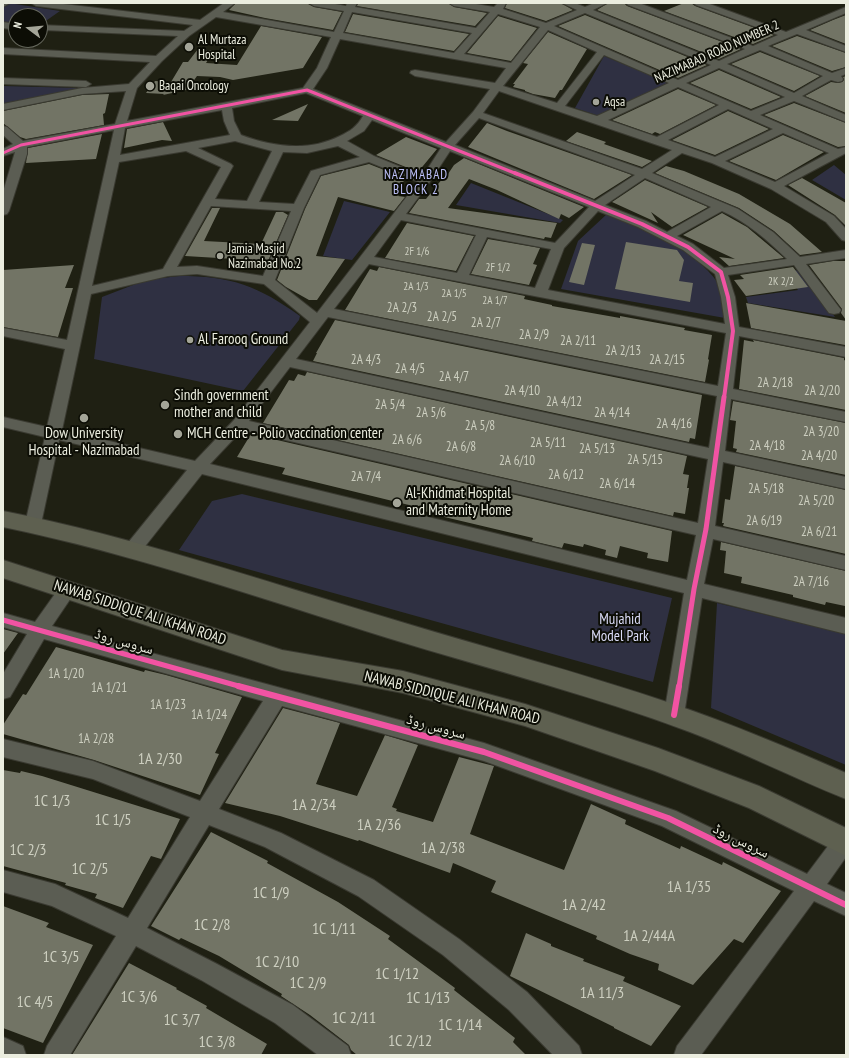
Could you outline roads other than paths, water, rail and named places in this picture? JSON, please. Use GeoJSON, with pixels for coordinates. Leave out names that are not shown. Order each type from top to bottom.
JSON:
{"type":"FeatureCollection","features":[{"type":"Feature","properties":{"kind":"main road"},"geometry":{"type":"LineString","coordinates":[[3,518],[133,549],[674,716],[777,756],[846,786]]}},
{"type":"Feature","properties":{"kind":"main road","name":"NAWAB SIDDIQUE ALI KHAN ROAD"},"geometry":{"type":"LineString","coordinates":[[3,569],[282,660],[403,682],[525,715],[658,760],[759,799],[845,841]]}},
{"type":"Feature","properties":{"kind":"street"},"geometry":{"type":"LineString","coordinates":[[36,3],[203,23]]}},
{"type":"Feature","properties":{"kind":"street"},"geometry":{"type":"LineString","coordinates":[[48,24],[88,3]]}},
{"type":"Feature","properties":{"kind":"street"},"geometry":{"type":"LineString","coordinates":[[33,524],[120,126],[132,87],[158,59],[186,34],[230,3]]}},
{"type":"Feature","properties":{"kind":"street"},"geometry":{"type":"LineString","coordinates":[[314,3],[351,6],[478,31]]}},
{"type":"Feature","properties":{"kind":"street"},"geometry":{"type":"LineString","coordinates":[[454,3],[499,7],[546,26],[839,153],[846,165]]}},
{"type":"Feature","properties":{"kind":"street"},"geometry":{"type":"LineString","coordinates":[[567,3],[720,65],[846,119]]}},
{"type":"Feature","properties":{"kind":"street"},"geometry":{"type":"LineString","coordinates":[[133,549],[198,467],[239,424],[288,362],[364,259],[425,181],[448,146],[477,114],[513,66],[546,26],[602,3]]}},
{"type":"Feature","properties":{"kind":"street"},"geometry":{"type":"LineString","coordinates":[[631,3],[846,82]]}},
{"type":"Feature","properties":{"kind":"street"},"geometry":{"type":"LineString","coordinates":[[699,3],[786,35]]}},
{"type":"Feature","properties":{"kind":"street"},"geometry":{"type":"LineString","coordinates":[[307,90],[322,68],[351,6]]}},
{"type":"Feature","properties":{"kind":"street"},"geometry":{"type":"LineString","coordinates":[[456,57],[499,7]]}},
{"type":"Feature","properties":{"kind":"street","name":"NAZIMABAD ROAD NUMBER 2"},"geometry":{"type":"LineString","coordinates":[[598,120],[796,30],[846,10]]}},
{"type":"Feature","properties":{"kind":"street"},"geometry":{"type":"LineString","coordinates":[[216,14],[513,66]]}},
{"type":"Feature","properties":{"kind":"street"},"geometry":{"type":"LineString","coordinates":[[833,16],[846,21]]}},
{"type":"Feature","properties":{"kind":"street"},"geometry":{"type":"LineString","coordinates":[[48,27],[186,34]]}},
{"type":"Feature","properties":{"kind":"street"},"geometry":{"type":"LineString","coordinates":[[796,30],[846,49]]}},
{"type":"Feature","properties":{"kind":"street"},"geometry":{"type":"LineString","coordinates":[[560,107],[603,50]]}},
{"type":"Feature","properties":{"kind":"street"},"geometry":{"type":"LineString","coordinates":[[3,51],[158,59]]}},
{"type":"Feature","properties":{"kind":"street"},"geometry":{"type":"LineString","coordinates":[[752,115],[794,97],[812,85],[846,71]]}},
{"type":"Feature","properties":{"kind":"street"},"geometry":{"type":"LineString","coordinates":[[415,73],[497,87],[560,107],[716,161],[775,186],[830,219],[846,237]]}},
{"type":"Feature","properties":{"kind":"street"},"geometry":{"type":"LineString","coordinates":[[3,81],[132,87]]}},
{"type":"Feature","properties":{"kind":"street"},"geometry":{"type":"LineString","coordinates":[[3,107],[82,91],[132,87]]}},
{"type":"Feature","properties":{"kind":"street"},"geometry":{"type":"LineString","coordinates":[[3,153],[21,146],[307,90],[597,205],[668,236],[688,247],[721,272],[728,297],[733,330],[706,530],[694,589],[674,716]]}},
{"type":"Feature","properties":{"kind":"street"},"geometry":{"type":"LineString","coordinates":[[226,105],[229,121],[236,137]]}},
{"type":"Feature","properties":{"kind":"street"},"geometry":{"type":"LineString","coordinates":[[658,141],[727,105]]}},
{"type":"Feature","properties":{"kind":"street"},"geometry":{"type":"LineString","coordinates":[[114,159],[236,137],[255,145],[279,149],[310,149],[340,142],[361,129],[369,114]]}},
{"type":"Feature","properties":{"kind":"street"},"geometry":{"type":"LineString","coordinates":[[477,114],[644,174],[734,212],[770,235],[797,261],[834,310]]}},
{"type":"Feature","properties":{"kind":"street"},"geometry":{"type":"LineString","coordinates":[[716,161],[782,129]]}},
{"type":"Feature","properties":{"kind":"street"},"geometry":{"type":"LineString","coordinates":[[3,130],[21,146],[21,154],[5,196],[3,211]]}},
{"type":"Feature","properties":{"kind":"street"},"geometry":{"type":"LineString","coordinates":[[340,142],[370,158],[425,181]]}},
{"type":"Feature","properties":{"kind":"street"},"geometry":{"type":"LineString","coordinates":[[168,272],[227,166],[187,147]]}},
{"type":"Feature","properties":{"kind":"street"},"geometry":{"type":"LineString","coordinates":[[252,204],[279,149]]}},
{"type":"Feature","properties":{"kind":"street"},"geometry":{"type":"LineString","coordinates":[[540,293],[558,247],[597,205],[682,149]]}},
{"type":"Feature","properties":{"kind":"street"},"geometry":{"type":"LineString","coordinates":[[775,186],[839,153]]}},
{"type":"Feature","properties":{"kind":"street"},"geometry":{"type":"LineString","coordinates":[[268,281],[298,208],[315,173],[370,158]]}},
{"type":"Feature","properties":{"kind":"street"},"geometry":{"type":"LineString","coordinates":[[207,202],[298,208]]}},
{"type":"Feature","properties":{"kind":"street"},"geometry":{"type":"LineString","coordinates":[[668,236],[722,206]]}},
{"type":"Feature","properties":{"kind":"street"},"geometry":{"type":"LineString","coordinates":[[397,216],[558,247]]}},
{"type":"Feature","properties":{"kind":"street"},"geometry":{"type":"LineString","coordinates":[[460,278],[483,233]]}},
{"type":"Feature","properties":{"kind":"street"},"geometry":{"type":"LineString","coordinates":[[721,272],[846,254]]}},
{"type":"Feature","properties":{"kind":"street"},"geometry":{"type":"LineString","coordinates":[[364,259],[846,352]]}},
{"type":"Feature","properties":{"kind":"street"},"geometry":{"type":"LineString","coordinates":[[84,292],[168,272],[197,270],[268,281],[322,317],[846,417]]}},
{"type":"Feature","properties":{"kind":"street"},"geometry":{"type":"LineString","coordinates":[[3,332],[72,346]]}},
{"type":"Feature","properties":{"kind":"street"},"geometry":{"type":"LineString","coordinates":[[288,362],[846,483]]}},
{"type":"Feature","properties":{"kind":"street"},"geometry":{"type":"LineString","coordinates":[[3,422],[198,467],[846,626]]}},
{"type":"Feature","properties":{"kind":"street"},"geometry":{"type":"LineString","coordinates":[[239,424],[846,562]]}},
{"type":"Feature","properties":{"kind":"street"},"geometry":{"type":"LineString","coordinates":[[3,691],[39,631],[68,589]]}},
{"type":"Feature","properties":{"kind":"street","name":"سروس روڈ"},"geometry":{"type":"LineString","coordinates":[[3,620],[484,752],[661,815],[846,905]]}},
{"type":"Feature","properties":{"kind":"street"},"geometry":{"type":"LineString","coordinates":[[56,1055],[278,696]]}},
{"type":"Feature","properties":{"kind":"street"},"geometry":{"type":"LineString","coordinates":[[3,748],[93,770],[206,813],[273,840],[366,888],[451,947],[518,1001],[570,1055]]}},
{"type":"Feature","properties":{"kind":"street"},"geometry":{"type":"LineString","coordinates":[[686,1055],[845,841]]}},
{"type":"Feature","properties":{"kind":"street"},"geometry":{"type":"LineString","coordinates":[[3,881],[55,895],[132,932],[209,972],[284,1014],[339,1055]]}},
{"type":"Feature","properties":{"kind":"street"},"geometry":{"type":"LineString","coordinates":[[3,1049],[14,1055]]}},
{"type":"Feature","properties":{"kind":"place","name":"Al Murtaza Hospital"},"geometry":{"type":"Point","coordinates":[189,47]}},
{"type":"Feature","properties":{"kind":"place","name":"Baqai Oncology"},"geometry":{"type":"Point","coordinates":[150,86]}},
{"type":"Feature","properties":{"kind":"place","name":"Aqsa"},"geometry":{"type":"Point","coordinates":[596,102]}},
{"type":"Feature","properties":{"kind":"place","name":"Jamia Masjid Nazimabad No.2"},"geometry":{"type":"Point","coordinates":[220,256]}},
{"type":"Feature","properties":{"kind":"place","name":"Al Farooq Ground"},"geometry":{"type":"Point","coordinates":[190,340]}},
{"type":"Feature","properties":{"kind":"place","name":"Sindh government mother and child"},"geometry":{"type":"Point","coordinates":[165,405]}},
{"type":"Feature","properties":{"kind":"place","name":"Dow University Hospital - Nazimabad"},"geometry":{"type":"Point","coordinates":[84,418]}},
{"type":"Feature","properties":{"kind":"place","name":"MCH Centre - Polio vaccination center"},"geometry":{"type":"Point","coordinates":[178,434]}},
{"type":"Feature","properties":{"kind":"place","name":"Al-Khidmat Hospital and Maternity Home"},"geometry":{"type":"Point","coordinates":[397,503]}},
{"type":"Feature","properties":{"kind":"district","name":"NAZIMABAD BLOCK 2"},"geometry":{"type":"Point","coordinates":[416,182]}},
{"type":"Feature","properties":{"kind":"park label","name":"Mujahid Model Park"},"geometry":{"type":"Point","coordinates":[620,628]}}]}
